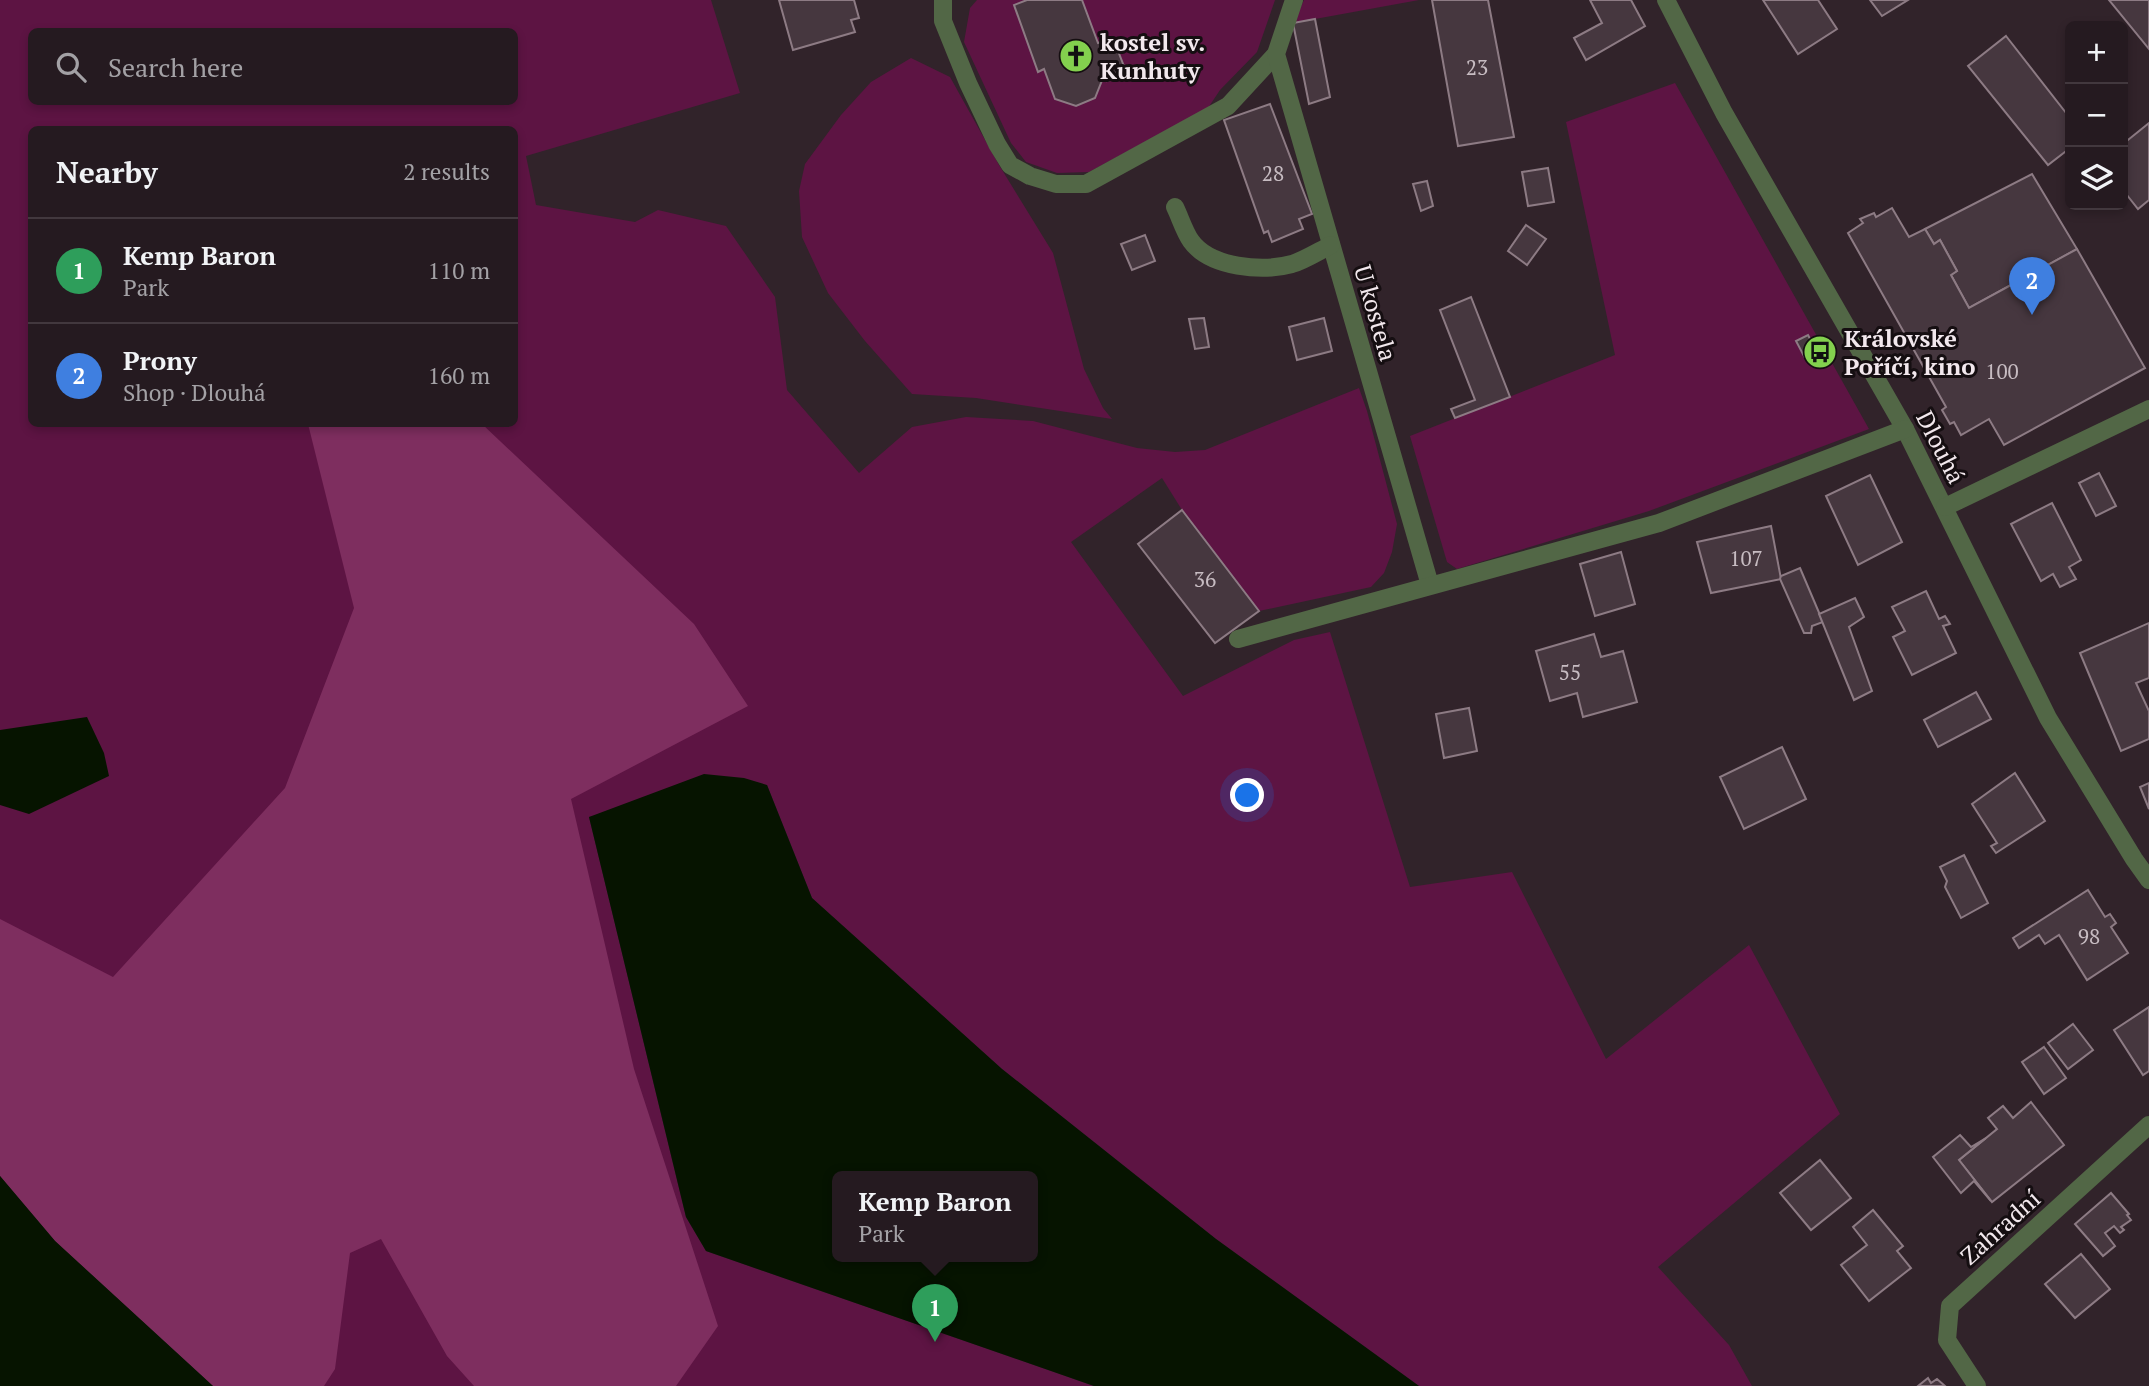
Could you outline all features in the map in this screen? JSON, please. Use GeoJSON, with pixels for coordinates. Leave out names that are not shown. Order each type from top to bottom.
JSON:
{"type":"FeatureCollection","features":[{"type":"Feature","properties":{"kind":"street"},"geometry":{"type":"LineString","coordinates":[[943,0],[943,20],[968,83],[1003,154],[1010,165],[1030,176],[1056,184],[1086,184],[1228,106],[1276,54],[1294,0]]}},
{"type":"Feature","properties":{"kind":"street","name":"Dlouhá"},"geometry":{"type":"LineString","coordinates":[[1666,0],[1724,113],[1905,429],[2048,718],[2149,880]]}},
{"type":"Feature","properties":{"kind":"street","name":"U kostela"},"geometry":{"type":"LineString","coordinates":[[1276,54],[1430,585]]}},
{"type":"Feature","properties":{"kind":"street"},"geometry":{"type":"LineString","coordinates":[[1175,207],[1192,242],[1212,258],[1237,265],[1261,268],[1292,264],[1331,245]]}},
{"type":"Feature","properties":{"kind":"street"},"geometry":{"type":"LineString","coordinates":[[1945,507],[2149,409]]}},
{"type":"Feature","properties":{"kind":"street"},"geometry":{"type":"LineString","coordinates":[[1238,639],[1659,523],[1905,429]]}},
{"type":"Feature","properties":{"kind":"street","name":"Zahradní"},"geometry":{"type":"LineString","coordinates":[[1977,1386],[1947,1340],[1950,1306],[2149,1125]]}},
{"type":"Feature","properties":{"kind":"shaded area"},"geometry":{"type":"Polygon","coordinates":[[[0,0],[711,0],[740,93],[526,156],[536,205],[635,222],[658,210],[726,226],[775,297],[787,390],[859,473],[912,427],[966,417],[1033,421],[1137,448],[1175,452],[1205,450],[1359,388],[1397,524],[1392,552],[1384,573],[1371,587],[1259,611],[1182,510],[1162,478],[1071,542],[1183,696],[1294,640],[1330,632],[1410,887],[1512,872],[1606,1059],[1749,945],[1840,1114],[1658,1267],[1729,1345],[1752,1386],[1419,1386],[1216,1239],[1002,1069],[812,898],[767,785],[589,817],[686,1217],[706,1251],[1094,1386],[213,1386],[0,1176],[0,0]]]}},
{"type":"Feature","properties":{"kind":"shaded area"},"geometry":{"type":"Polygon","coordinates":[[[977,0],[1275,0],[1257,52],[1220,90],[1208,108],[1089,172],[1057,173],[1026,162],[1011,143],[964,42],[970,8],[977,0]]]}},
{"type":"Feature","properties":{"kind":"shaded area"},"geometry":{"type":"Polygon","coordinates":[[[1304,0],[1419,0],[1293,23],[1304,0]]]}},
{"type":"Feature","properties":{"kind":"shaded area"},"geometry":{"type":"Polygon","coordinates":[[[911,58],[950,77],[999,165],[1053,253],[1084,369],[1103,408],[1112,419],[976,398],[912,394],[865,341],[828,293],[802,237],[799,191],[805,164],[841,115],[871,82],[911,58]]]}},
{"type":"Feature","properties":{"kind":"shaded area"},"geometry":{"type":"Polygon","coordinates":[[[1675,83],[1869,429],[1649,511],[1457,569],[1447,562],[1410,436],[1615,355],[1566,122],[1675,83]]]}},
{"type":"Feature","properties":{"kind":"shaded area"},"geometry":{"type":"Polygon","coordinates":[[[309,427],[485,427],[694,624],[748,706],[571,799],[634,1069],[718,1326],[676,1386],[474,1386],[447,1356],[381,1239],[350,1253],[335,1369],[324,1386],[213,1386],[55,1241],[0,1176],[0,919],[113,977],[285,788],[354,608],[309,427]]]}},
{"type":"Feature","properties":{"kind":"shaded area"},"geometry":{"type":"Polygon","coordinates":[[[87,717],[104,753],[109,776],[29,814],[0,805],[0,730],[87,717]]]}},
{"type":"Feature","properties":{"kind":"shaded area"},"geometry":{"type":"Polygon","coordinates":[[[704,774],[744,778],[767,785],[812,898],[1002,1069],[1216,1239],[1419,1386],[1094,1386],[706,1251],[686,1217],[589,817],[704,774]]]}},
{"type":"Feature","properties":{"kind":"shaded area"},"geometry":{"type":"Polygon","coordinates":[[[0,1176],[55,1241],[213,1386],[0,1386],[0,1176]]]}},
{"type":"Feature","properties":{"kind":"building"},"geometry":{"type":"Polygon","coordinates":[[[779,0],[854,0],[859,18],[851,20],[855,32],[793,50],[779,0]]]}},
{"type":"Feature","properties":{"kind":"building","name":"kostel sv. Kunhuty"},"geometry":{"type":"Polygon","coordinates":[[[1027,0],[1082,0],[1098,43],[1113,38],[1125,69],[1109,77],[1110,80],[1103,78],[1095,98],[1076,106],[1055,99],[1044,69],[1038,72],[1014,5],[1027,0]]]}},
{"type":"Feature","properties":{"kind":"building"},"geometry":{"type":"Polygon","coordinates":[[[1432,0],[1488,0],[1514,137],[1458,146],[1432,0]]]}},
{"type":"Feature","properties":{"kind":"building"},"geometry":{"type":"Polygon","coordinates":[[[1590,0],[1631,0],[1645,26],[1586,60],[1574,38],[1602,23],[1590,0]]]}},
{"type":"Feature","properties":{"kind":"building"},"geometry":{"type":"Polygon","coordinates":[[[1763,0],[1818,0],[1837,29],[1798,54],[1763,0]]]}},
{"type":"Feature","properties":{"kind":"building"},"geometry":{"type":"Polygon","coordinates":[[[1870,0],[1908,0],[1882,16],[1870,0]]]}},
{"type":"Feature","properties":{"kind":"building"},"geometry":{"type":"Polygon","coordinates":[[[2109,0],[2149,0],[2149,49],[2128,21],[2109,0]]]}},
{"type":"Feature","properties":{"kind":"building"},"geometry":{"type":"Polygon","coordinates":[[[1315,19],[1330,97],[1309,104],[1293,23],[1315,19]]]}},
{"type":"Feature","properties":{"kind":"building"},"geometry":{"type":"Polygon","coordinates":[[[2006,36],[2065,112],[2065,152],[2048,165],[1968,66],[2006,36]]]}},
{"type":"Feature","properties":{"kind":"building"},"geometry":{"type":"Polygon","coordinates":[[[1270,104],[1312,214],[1299,219],[1303,229],[1272,242],[1268,231],[1264,233],[1224,120],[1270,104]]]}},
{"type":"Feature","properties":{"kind":"building"},"geometry":{"type":"Polygon","coordinates":[[[2149,123],[2149,200],[2138,209],[2128,196],[2128,140],[2149,123]]]}},
{"type":"Feature","properties":{"kind":"building"},"geometry":{"type":"Polygon","coordinates":[[[1548,168],[1554,202],[1528,206],[1522,172],[1548,168]]]}},
{"type":"Feature","properties":{"kind":"building"},"geometry":{"type":"Polygon","coordinates":[[[2032,174],[2077,249],[1969,308],[1951,275],[1957,271],[1940,240],[1934,244],[1925,229],[2032,174]]]}},
{"type":"Feature","properties":{"kind":"building"},"geometry":{"type":"Polygon","coordinates":[[[1427,181],[1433,206],[1421,211],[1413,184],[1427,181]]]}},
{"type":"Feature","properties":{"kind":"building"},"geometry":{"type":"Polygon","coordinates":[[[1892,208],[1909,237],[1925,229],[1934,244],[1940,240],[1957,271],[1951,275],[1969,308],[2077,249],[2145,368],[2004,445],[1989,419],[1961,435],[1954,422],[1950,424],[1942,410],[1946,407],[1848,233],[1863,223],[1860,219],[1874,213],[1876,217],[1892,208]]]}},
{"type":"Feature","properties":{"kind":"building"},"geometry":{"type":"Polygon","coordinates":[[[1526,225],[1546,239],[1527,265],[1508,251],[1526,225]]]}},
{"type":"Feature","properties":{"kind":"building"},"geometry":{"type":"Polygon","coordinates":[[[1145,235],[1155,261],[1132,270],[1121,244],[1145,235]]]}},
{"type":"Feature","properties":{"kind":"building"},"geometry":{"type":"Polygon","coordinates":[[[1471,297],[1510,397],[1455,418],[1451,409],[1475,400],[1440,310],[1471,297]]]}},
{"type":"Feature","properties":{"kind":"building"},"geometry":{"type":"Polygon","coordinates":[[[1204,318],[1209,347],[1195,349],[1189,319],[1204,318]]]}},
{"type":"Feature","properties":{"kind":"building"},"geometry":{"type":"Polygon","coordinates":[[[1324,318],[1332,351],[1297,360],[1289,327],[1324,318]]]}},
{"type":"Feature","properties":{"kind":"building"},"geometry":{"type":"Polygon","coordinates":[[[1808,335],[1817,352],[1805,358],[1796,341],[1808,335]]]}},
{"type":"Feature","properties":{"kind":"building"},"geometry":{"type":"Polygon","coordinates":[[[2099,473],[2116,506],[2096,516],[2079,483],[2099,473]]]}},
{"type":"Feature","properties":{"kind":"building"},"geometry":{"type":"Polygon","coordinates":[[[1870,475],[1902,542],[1858,565],[1826,496],[1870,475]]]}},
{"type":"Feature","properties":{"kind":"building"},"geometry":{"type":"Polygon","coordinates":[[[2052,503],[2081,560],[2069,567],[2076,579],[2060,587],[2053,574],[2041,581],[2011,524],[2052,503]]]}},
{"type":"Feature","properties":{"kind":"building"},"geometry":{"type":"Polygon","coordinates":[[[1182,510],[1259,611],[1215,643],[1138,544],[1182,510]]]}},
{"type":"Feature","properties":{"kind":"building"},"geometry":{"type":"Polygon","coordinates":[[[1771,526],[1781,579],[1711,593],[1697,542],[1771,526]]]}},
{"type":"Feature","properties":{"kind":"building"},"geometry":{"type":"Polygon","coordinates":[[[1621,552],[1635,604],[1595,616],[1580,564],[1621,552]]]}},
{"type":"Feature","properties":{"kind":"building"},"geometry":{"type":"Polygon","coordinates":[[[1800,568],[1823,622],[1812,626],[1811,633],[1804,633],[1780,579],[1781,576],[1800,568]]]}},
{"type":"Feature","properties":{"kind":"building"},"geometry":{"type":"Polygon","coordinates":[[[1926,591],[1939,619],[1945,616],[1950,624],[1943,626],[1956,653],[1912,675],[1893,637],[1905,631],[1892,607],[1926,591]]]}},
{"type":"Feature","properties":{"kind":"building"},"geometry":{"type":"Polygon","coordinates":[[[1855,598],[1864,617],[1849,627],[1872,691],[1854,700],[1819,614],[1855,598]]]}},
{"type":"Feature","properties":{"kind":"building"},"geometry":{"type":"Polygon","coordinates":[[[2149,623],[2149,678],[2136,683],[2149,711],[2149,739],[2121,751],[2080,653],[2149,623]]]}},
{"type":"Feature","properties":{"kind":"building"},"geometry":{"type":"Polygon","coordinates":[[[1594,634],[1601,657],[1623,651],[1637,702],[1583,717],[1577,693],[1550,701],[1536,651],[1594,634]]]}},
{"type":"Feature","properties":{"kind":"building"},"geometry":{"type":"Polygon","coordinates":[[[1976,692],[1991,719],[1938,747],[1924,720],[1976,692]]]}},
{"type":"Feature","properties":{"kind":"building"},"geometry":{"type":"Polygon","coordinates":[[[1469,708],[1477,751],[1444,758],[1436,714],[1469,708]]]}},
{"type":"Feature","properties":{"kind":"building"},"geometry":{"type":"Polygon","coordinates":[[[1782,747],[1806,799],[1744,829],[1720,777],[1782,747]]]}},
{"type":"Feature","properties":{"kind":"building"},"geometry":{"type":"Polygon","coordinates":[[[2015,773],[2045,821],[1996,853],[1991,846],[1997,843],[1972,804],[2015,773]]]}},
{"type":"Feature","properties":{"kind":"building"},"geometry":{"type":"Polygon","coordinates":[[[2149,783],[2149,809],[2140,787],[2149,783]]]}},
{"type":"Feature","properties":{"kind":"building"},"geometry":{"type":"Polygon","coordinates":[[[1964,855],[1988,903],[1961,918],[1945,887],[1947,881],[1940,867],[1964,855]]]}},
{"type":"Feature","properties":{"kind":"building"},"geometry":{"type":"Polygon","coordinates":[[[2088,890],[2105,917],[2110,914],[2116,923],[2111,927],[2128,953],[2087,980],[2059,935],[2045,944],[2039,935],[2019,948],[2013,938],[2088,890]]]}},
{"type":"Feature","properties":{"kind":"building"},"geometry":{"type":"Polygon","coordinates":[[[2149,1007],[2149,1071],[2143,1075],[2114,1030],[2149,1007]]]}},
{"type":"Feature","properties":{"kind":"building"},"geometry":{"type":"Polygon","coordinates":[[[2073,1024],[2093,1050],[2068,1069],[2048,1043],[2073,1024]]]}},
{"type":"Feature","properties":{"kind":"building"},"geometry":{"type":"Polygon","coordinates":[[[2044,1047],[2066,1078],[2044,1094],[2022,1062],[2044,1047]]]}},
{"type":"Feature","properties":{"kind":"building"},"geometry":{"type":"Polygon","coordinates":[[[2031,1102],[2064,1145],[1992,1202],[1959,1160],[1997,1129],[1988,1118],[2003,1106],[2013,1118],[2031,1102]]]}},
{"type":"Feature","properties":{"kind":"building"},"geometry":{"type":"Polygon","coordinates":[[[1960,1135],[1971,1147],[1986,1138],[1959,1160],[1991,1201],[1974,1181],[1961,1193],[1933,1157],[1960,1135]]]}},
{"type":"Feature","properties":{"kind":"building"},"geometry":{"type":"Polygon","coordinates":[[[1820,1160],[1851,1198],[1811,1230],[1780,1193],[1820,1160]]]}},
{"type":"Feature","properties":{"kind":"building"},"geometry":{"type":"Polygon","coordinates":[[[2111,1193],[2131,1220],[2121,1227],[2124,1230],[2120,1233],[2114,1226],[2105,1233],[2115,1246],[2103,1256],[2075,1224],[2111,1193]]]}},
{"type":"Feature","properties":{"kind":"building"},"geometry":{"type":"Polygon","coordinates":[[[1873,1210],[1903,1246],[1897,1251],[1911,1268],[1869,1301],[1841,1265],[1867,1245],[1853,1227],[1873,1210]]]}},
{"type":"Feature","properties":{"kind":"building"},"geometry":{"type":"Polygon","coordinates":[[[2081,1254],[2110,1289],[2075,1318],[2045,1284],[2081,1254]]]}},
{"type":"Feature","properties":{"kind":"building"},"geometry":{"type":"Polygon","coordinates":[[[1928,1378],[1931,1383],[1937,1379],[1945,1386],[1918,1386],[1928,1378]]]}},
{"type":"Feature","properties":{"kind":"place","name":"kostel sv. Kunhuty"},"geometry":{"type":"Point","coordinates":[1076,56]}},
{"type":"Feature","properties":{"kind":"place","name":"Prony"},"geometry":{"type":"Point","coordinates":[2032,315]}},
{"type":"Feature","properties":{"kind":"place","name":"Královské Poříčí, kino"},"geometry":{"type":"Point","coordinates":[1820,352]}},
{"type":"Feature","properties":{"kind":"place","name":"Kemp Baron"},"geometry":{"type":"Point","coordinates":[935,1342]}}]}
